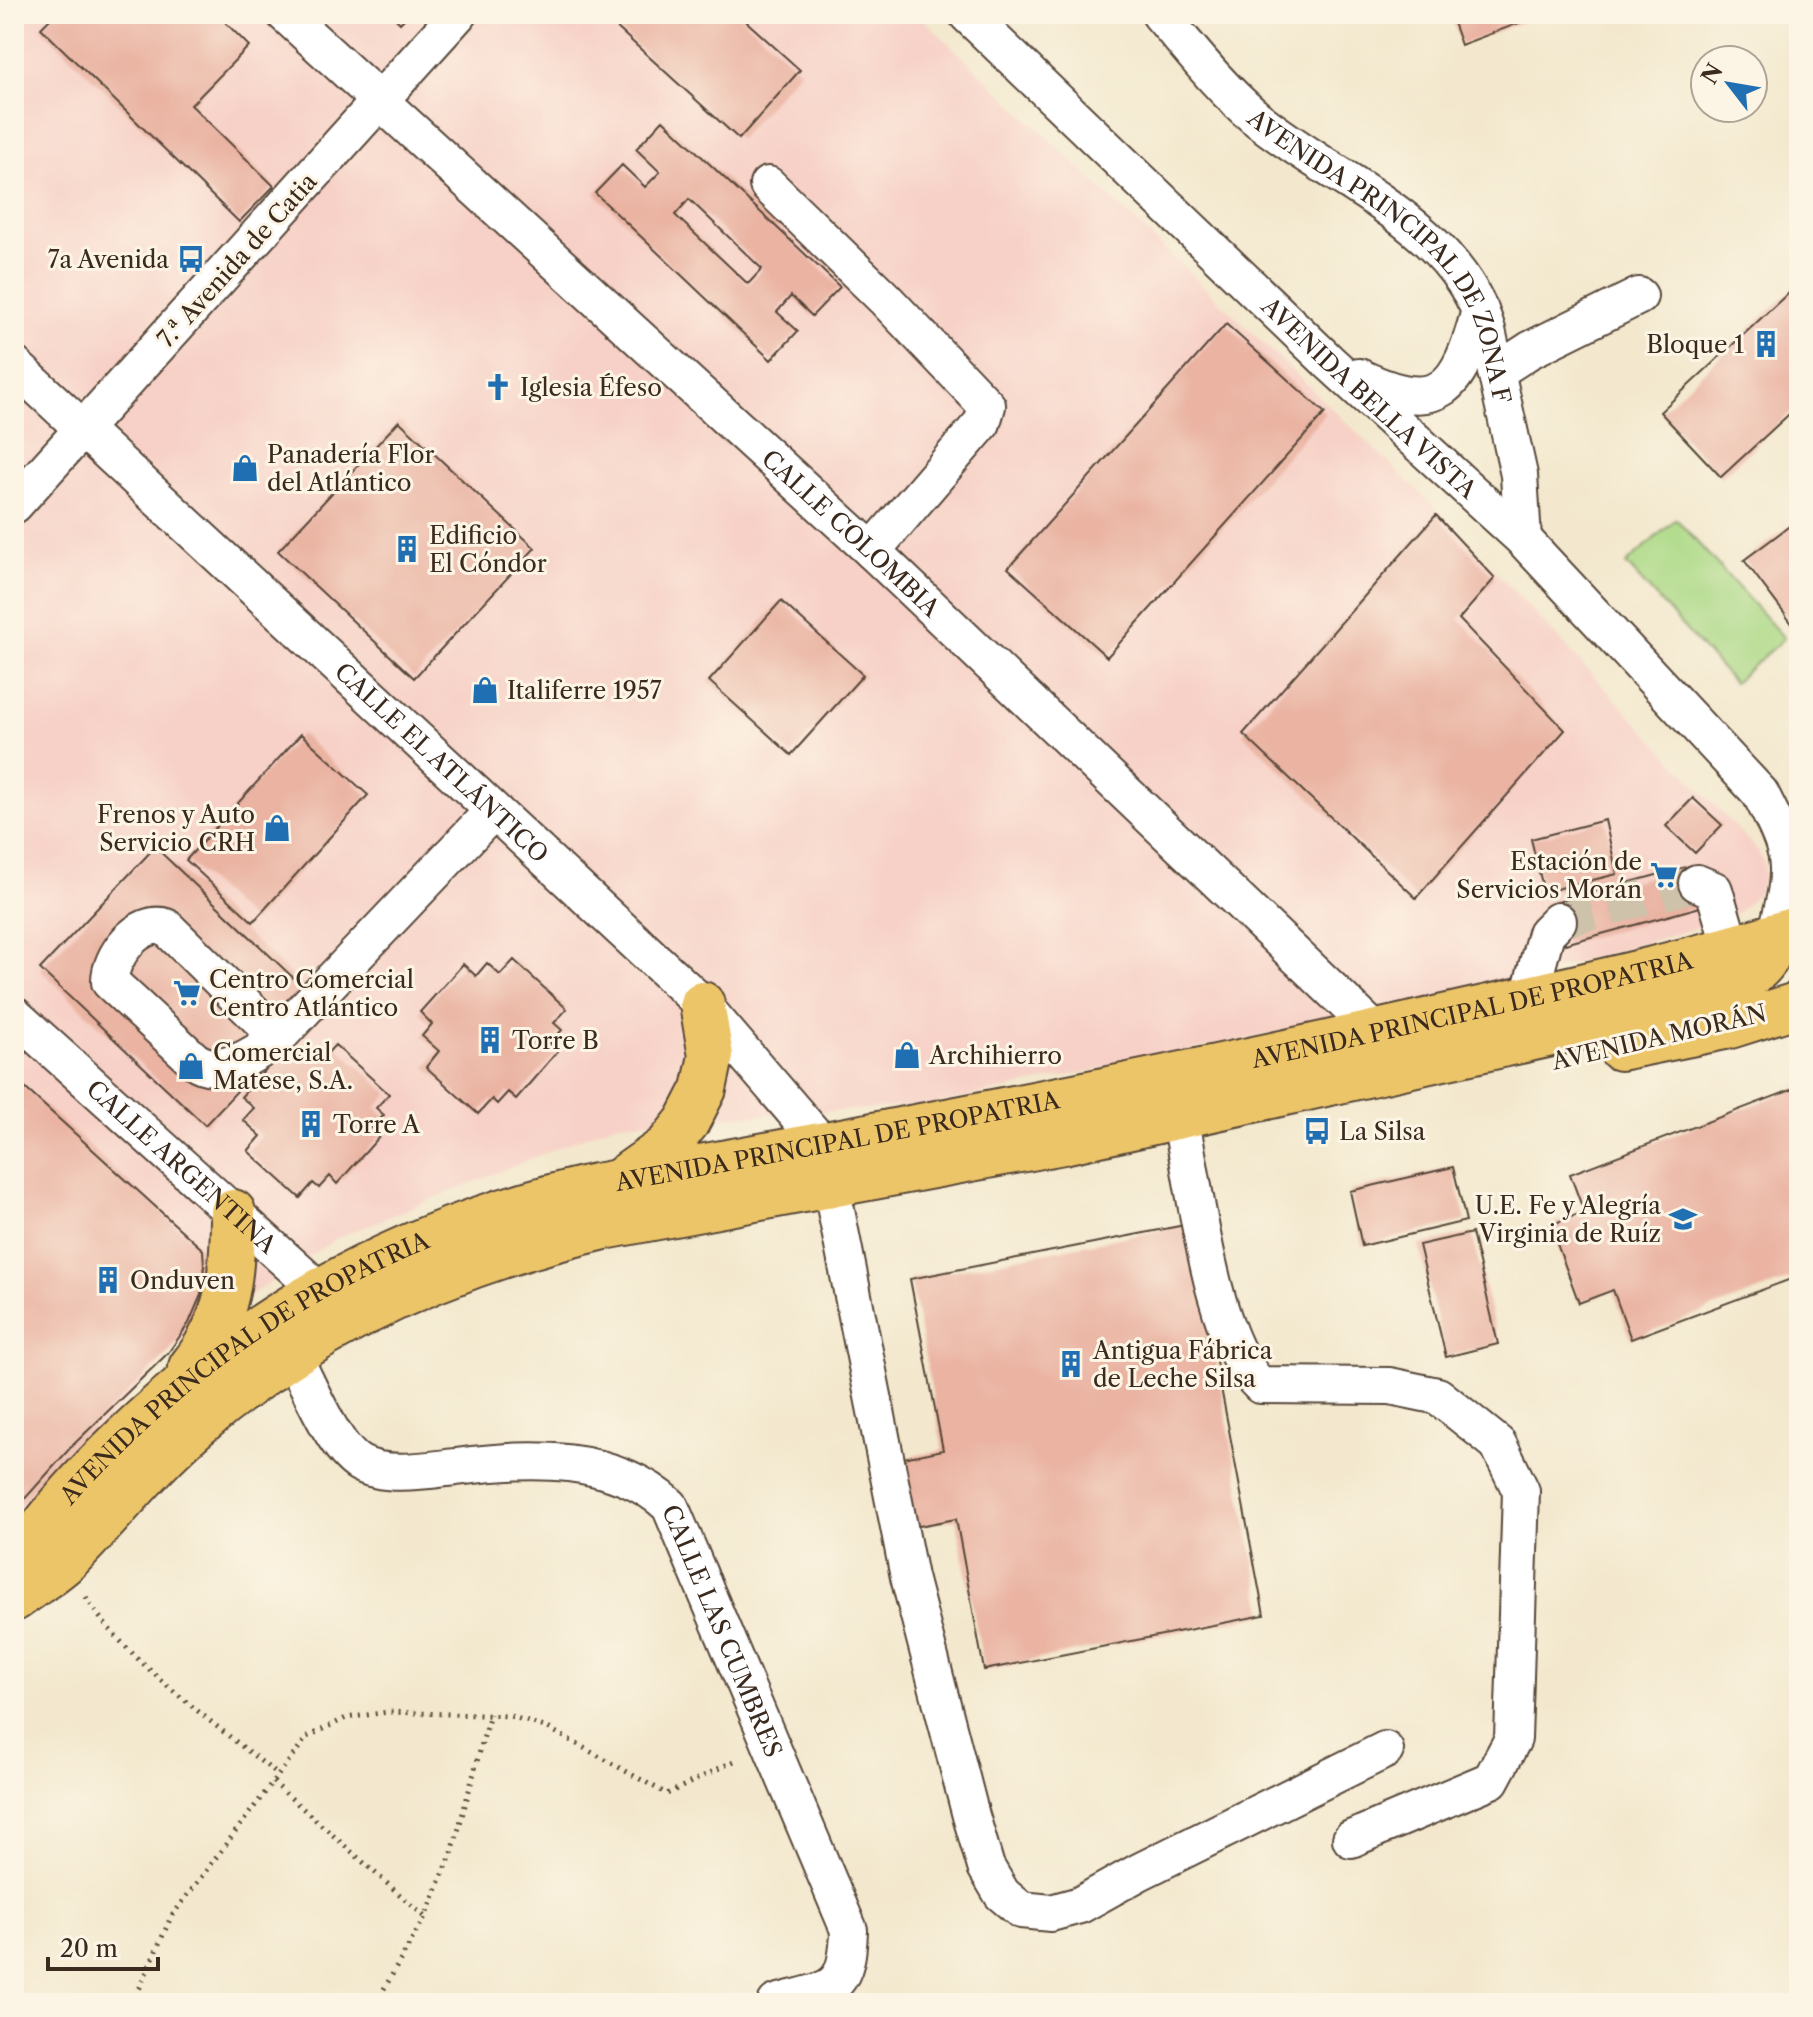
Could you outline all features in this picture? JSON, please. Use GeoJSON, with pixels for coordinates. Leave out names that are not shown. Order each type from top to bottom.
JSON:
{"type":"FeatureCollection","features":[{"type":"Feature","properties":{"kind":"main road","name":"AVENIDA PRINCIPAL DE PROPATRIA"},"geometry":{"type":"LineString","coordinates":[[555,1216],[617,1182],[827,1165],[1180,1118],[1381,1052],[1529,997],[1731,948],[1787,931]]}},
{"type":"Feature","properties":{"kind":"main road","name":"AVENIDA PRINCIPAL DE PROPATRIA"},"geometry":{"type":"LineString","coordinates":[[14,1599],[66,1561],[134,1485],[193,1429],[292,1354],[366,1264],[420,1241],[827,1165],[1056,1102],[1381,1052],[1472,1053],[1698,999],[1738,981],[1766,960],[1787,931]]}},
{"type":"Feature","properties":{"kind":"main road"},"geometry":{"type":"LineString","coordinates":[[1730,1026],[1799,980]]}},
{"type":"Feature","properties":{"kind":"main road"},"geometry":{"type":"LineString","coordinates":[[617,1182],[667,1147],[687,1122],[704,1089],[711,1056],[702,1004]]}},
{"type":"Feature","properties":{"kind":"main road","name":"AVENIDA MORÁN"},"geometry":{"type":"LineString","coordinates":[[1472,1053],[1536,1065],[1730,1026],[1799,1004]]}},
{"type":"Feature","properties":{"kind":"main road"},"geometry":{"type":"LineString","coordinates":[[166,1398],[204,1351],[222,1313],[233,1271],[233,1212]]}},
{"type":"Feature","properties":{"kind":"main road","name":"AVENIDA PRINCIPAL DE PROPATRIA"},"geometry":{"type":"LineString","coordinates":[[14,1570],[35,1533],[105,1456],[166,1398],[220,1353],[329,1308]]}},
{"type":"Feature","properties":{"kind":"street","name":"7.ª Avenida de Catia"},"geometry":{"type":"LineString","coordinates":[[14,505],[85,431],[458,14]]}},
{"type":"Feature","properties":{"kind":"street","name":"AVENIDA BELLA VISTA"},"geometry":{"type":"LineString","coordinates":[[967,14],[1328,361],[1523,539],[1760,793],[1786,843],[1789,865],[1787,931]]}},
{"type":"Feature","properties":{"kind":"street","name":"AVENIDA PRINCIPAL DE ZONA F"},"geometry":{"type":"LineString","coordinates":[[1160,14],[1212,76],[1253,115],[1399,214],[1449,261],[1481,309],[1519,475],[1523,539]]}},
{"type":"Feature","properties":{"kind":"street","name":"CALLE COLOMBIA"},"geometry":{"type":"LineString","coordinates":[[305,20],[379,100],[872,551],[1381,1052]]}},
{"type":"Feature","properties":{"kind":"street"},"geometry":{"type":"LineString","coordinates":[[768,185],[885,299],[987,406],[982,423],[872,551]]}},
{"type":"Feature","properties":{"kind":"street"},"geometry":{"type":"LineString","coordinates":[[1496,372],[1530,350],[1639,296]]}},
{"type":"Feature","properties":{"kind":"street"},"geometry":{"type":"LineString","coordinates":[[1328,361],[1394,394],[1415,397],[1434,392],[1461,367],[1481,309]]}},
{"type":"Feature","properties":{"kind":"street","name":"CALLE EL ATLÁNTICO"},"geometry":{"type":"LineString","coordinates":[[14,365],[702,1004],[827,1165]]}},
{"type":"Feature","properties":{"kind":"street","name":"AVENIDA BELLA VISTA"},"geometry":{"type":"LineString","coordinates":[[1760,793],[1799,806]]}},
{"type":"Feature","properties":{"kind":"street"},"geometry":{"type":"LineString","coordinates":[[278,1037],[166,927],[156,924],[144,928],[116,955],[110,968],[110,982],[203,1067],[220,1068],[260,1050],[278,1037],[493,811]]}},
{"type":"Feature","properties":{"kind":"street"},"geometry":{"type":"LineString","coordinates":[[1697,883],[1714,890],[1731,948]]}},
{"type":"Feature","properties":{"kind":"street"},"geometry":{"type":"LineString","coordinates":[[1529,997],[1544,939],[1558,921]]}},
{"type":"Feature","properties":{"kind":"street","name":"CALLE ARGENTINA"},"geometry":{"type":"LineString","coordinates":[[14,1015],[233,1212],[329,1308]]}},
{"type":"Feature","properties":{"kind":"street"},"geometry":{"type":"LineString","coordinates":[[1180,1118],[1215,1293],[1243,1370],[1260,1385],[1390,1386],[1438,1396],[1498,1444],[1521,1491],[1513,1739],[1491,1780],[1351,1839]]}},
{"type":"Feature","properties":{"kind":"street"},"geometry":{"type":"LineString","coordinates":[[827,1165],[909,1577],[971,1816],[986,1867],[1002,1894],[1021,1910],[1051,1913],[1080,1905],[1152,1865],[1385,1750]]}},
{"type":"Feature","properties":{"kind":"street","name":"CALLE LAS CUMBRES"},"geometry":{"type":"LineString","coordinates":[[292,1354],[342,1446],[361,1464],[422,1471],[513,1462],[572,1463],[630,1477],[651,1488],[670,1506],[849,1930],[848,1962],[831,1988],[776,2003]]}},
{"type":"Feature","properties":{"kind":"path"},"geometry":{"type":"LineString","coordinates":[[66,1561],[93,1608],[127,1645],[278,1775]]}},
{"type":"Feature","properties":{"kind":"path"},"geometry":{"type":"LineString","coordinates":[[133,2003],[171,1917],[307,1737],[346,1718],[388,1712],[510,1716],[548,1728],[667,1794],[770,1743]]}},
{"type":"Feature","properties":{"kind":"path"},"geometry":{"type":"LineString","coordinates":[[376,2003],[425,1917],[452,1853],[490,1714]]}},
{"type":"Feature","properties":{"kind":"path"},"geometry":{"type":"LineString","coordinates":[[273,1782],[425,1917]]}},
{"type":"Feature","properties":{"kind":"shaded area"},"geometry":{"type":"Polygon","coordinates":[[[14,14],[918,14],[1431,503],[1757,850],[1764,863],[1765,878],[1759,892],[1737,913],[1713,923],[1489,988],[924,1106],[618,1123],[337,1238],[179,1343],[14,1519],[14,14]]]}},
{"type":"Feature","properties":{"kind":"green space"},"geometry":{"type":"Polygon","coordinates":[[[1676,519],[1784,638],[1734,683],[1626,564],[1676,519]]]}},
{"type":"Feature","properties":{"kind":"building"},"geometry":{"type":"Polygon","coordinates":[[[55,14],[217,14],[249,46],[191,105],[274,186],[239,222],[41,28],[55,14]]]}},
{"type":"Feature","properties":{"kind":"building"},"geometry":{"type":"Polygon","coordinates":[[[391,14],[409,14],[400,23],[391,14]]]}},
{"type":"Feature","properties":{"kind":"building"},"geometry":{"type":"Polygon","coordinates":[[[602,14],[738,14],[800,70],[739,139],[602,14]]]}},
{"type":"Feature","properties":{"kind":"building"},"geometry":{"type":"Polygon","coordinates":[[[1450,14],[1543,14],[1461,45],[1450,14]]]}},
{"type":"Feature","properties":{"kind":"building"},"geometry":{"type":"Polygon","coordinates":[[[663,120],[840,287],[812,316],[791,296],[777,312],[798,331],[771,360],[595,193],[622,165],[645,187],[660,172],[636,149],[663,120]],[[689,199],[675,215],[748,284],[762,269],[689,199]]]}},
{"type":"Feature","properties":{"kind":"building","name":"Bloque 1"},"geometry":{"type":"Polygon","coordinates":[[[1799,283],[1799,405],[1721,477],[1660,412],[1799,283]]]}},
{"type":"Feature","properties":{"kind":"building"},"geometry":{"type":"Polygon","coordinates":[[[1226,324],[1325,413],[1107,657],[1008,568],[1226,324]]]}},
{"type":"Feature","properties":{"kind":"building","name":"Edificio El Cóndor"},"geometry":{"type":"Polygon","coordinates":[[[399,421],[535,548],[414,678],[278,551],[399,421]]]}},
{"type":"Feature","properties":{"kind":"building"},"geometry":{"type":"Polygon","coordinates":[[[1436,515],[1495,578],[1459,619],[1565,730],[1416,898],[1243,734],[1436,515]]]}},
{"type":"Feature","properties":{"kind":"building"},"geometry":{"type":"Polygon","coordinates":[[[1799,519],[1799,633],[1744,560],[1799,519]]]}},
{"type":"Feature","properties":{"kind":"building"},"geometry":{"type":"Polygon","coordinates":[[[781,601],[863,675],[791,755],[709,681],[781,601]]]}},
{"type":"Feature","properties":{"kind":"building","name":"Frenos y Auto Servicio CRH"},"geometry":{"type":"Polygon","coordinates":[[[301,734],[368,795],[253,922],[186,860],[301,734]]]}},
{"type":"Feature","properties":{"kind":"building"},"geometry":{"type":"Polygon","coordinates":[[[1693,798],[1722,825],[1695,853],[1666,826],[1693,798]]]}},
{"type":"Feature","properties":{"kind":"building","name":"Estación de Servicios Morán"},"geometry":{"type":"Polygon","coordinates":[[[1605,820],[1617,874],[1544,892],[1531,839],[1605,820]]]}},
{"type":"Feature","properties":{"kind":"building","name":"Centro Comercial Centro Atlántico"},"geometry":{"type":"Polygon","coordinates":[[[155,847],[320,1003],[205,1125],[40,969],[155,847]]]}},
{"type":"Feature","properties":{"kind":"building"},"geometry":{"type":"Polygon","coordinates":[[[1693,865],[1704,906],[1565,944],[1554,903],[1693,865]]]}},
{"type":"Feature","properties":{"kind":"building","name":"Torre B"},"geometry":{"type":"Polygon","coordinates":[[[514,960],[567,1009],[554,1023],[562,1030],[550,1043],[558,1051],[516,1099],[508,1092],[497,1104],[492,1099],[478,1114],[426,1067],[439,1051],[422,1036],[432,1024],[420,1012],[463,964],[476,976],[487,963],[500,975],[514,960]]]}},
{"type":"Feature","properties":{"kind":"building","name":"Torre A"},"geometry":{"type":"Polygon","coordinates":[[[335,1045],[389,1094],[376,1108],[384,1115],[372,1128],[380,1136],[337,1184],[330,1176],[319,1188],[313,1183],[300,1198],[248,1151],[261,1136],[243,1120],[254,1108],[241,1097],[284,1049],[297,1060],[309,1047],[322,1059],[335,1045]]]}},
{"type":"Feature","properties":{"kind":"building","name":"Onduven"},"geometry":{"type":"Polygon","coordinates":[[[14,1078],[203,1250],[204,1266],[201,1295],[189,1323],[168,1353],[72,1446],[14,1511],[14,1078]]]}},
{"type":"Feature","properties":{"kind":"building","name":"U.E. Fe y Alegría Virginia de Ruíz"},"geometry":{"type":"Polygon","coordinates":[[[1799,1087],[1799,1276],[1631,1339],[1613,1290],[1579,1303],[1550,1225],[1584,1212],[1570,1174],[1799,1087]]]}},
{"type":"Feature","properties":{"kind":"building"},"geometry":{"type":"Polygon","coordinates":[[[1453,1167],[1466,1221],[1362,1246],[1350,1191],[1453,1167]]]}},
{"type":"Feature","properties":{"kind":"building","name":"Antigua Fábrica de Leche Silsa"},"geometry":{"type":"Polygon","coordinates":[[[1190,1224],[1264,1615],[984,1670],[956,1519],[903,1529],[889,1461],[943,1450],[910,1279],[1190,1224]]]}},
{"type":"Feature","properties":{"kind":"building"},"geometry":{"type":"Polygon","coordinates":[[[1472,1233],[1498,1344],[1446,1357],[1419,1245],[1472,1233]]]}},
{"type":"Feature","properties":{"kind":"tunnel"},"geometry":{"type":"LineString","coordinates":[[1558,921],[1697,883]]}},
{"type":"Feature","properties":{"kind":"place","name":"7a Avenida"},"geometry":{"type":"Point","coordinates":[191,259]}},
{"type":"Feature","properties":{"kind":"place","name":"Bloque 1"},"geometry":{"type":"Point","coordinates":[1766,344]}},
{"type":"Feature","properties":{"kind":"place","name":"Iglesia Éfeso"},"geometry":{"type":"Point","coordinates":[498,387]}},
{"type":"Feature","properties":{"kind":"place","name":"Panadería Flor del Atlántico"},"geometry":{"type":"Point","coordinates":[245,468]}},
{"type":"Feature","properties":{"kind":"place","name":"Edificio El Cóndor"},"geometry":{"type":"Point","coordinates":[407,549]}},
{"type":"Feature","properties":{"kind":"place","name":"Italiferre 1957"},"geometry":{"type":"Point","coordinates":[485,690]}},
{"type":"Feature","properties":{"kind":"place","name":"Frenos y Auto Servicio CRH"},"geometry":{"type":"Point","coordinates":[277,828]}},
{"type":"Feature","properties":{"kind":"place","name":"Estación de Servicios Morán"},"geometry":{"type":"Point","coordinates":[1664,875]}},
{"type":"Feature","properties":{"kind":"place","name":"Centro Comercial Centro Atlántico"},"geometry":{"type":"Point","coordinates":[187,993]}},
{"type":"Feature","properties":{"kind":"place","name":"Torre B"},"geometry":{"type":"Point","coordinates":[490,1040]}},
{"type":"Feature","properties":{"kind":"place","name":"Archihierro"},"geometry":{"type":"Point","coordinates":[907,1055]}},
{"type":"Feature","properties":{"kind":"place","name":"Comercial Matese, S.A."},"geometry":{"type":"Point","coordinates":[191,1066]}},
{"type":"Feature","properties":{"kind":"place","name":"Torre A"},"geometry":{"type":"Point","coordinates":[311,1124]}},
{"type":"Feature","properties":{"kind":"place","name":"La Silsa"},"geometry":{"type":"Point","coordinates":[1317,1131]}},
{"type":"Feature","properties":{"kind":"place","name":"U.E. Fe y Alegría Virginia de Ruíz"},"geometry":{"type":"Point","coordinates":[1683,1219]}},
{"type":"Feature","properties":{"kind":"place","name":"Onduven"},"geometry":{"type":"Point","coordinates":[108,1280]}},
{"type":"Feature","properties":{"kind":"place","name":"Antigua Fábrica de Leche Silsa"},"geometry":{"type":"Point","coordinates":[1071,1364]}}]}
